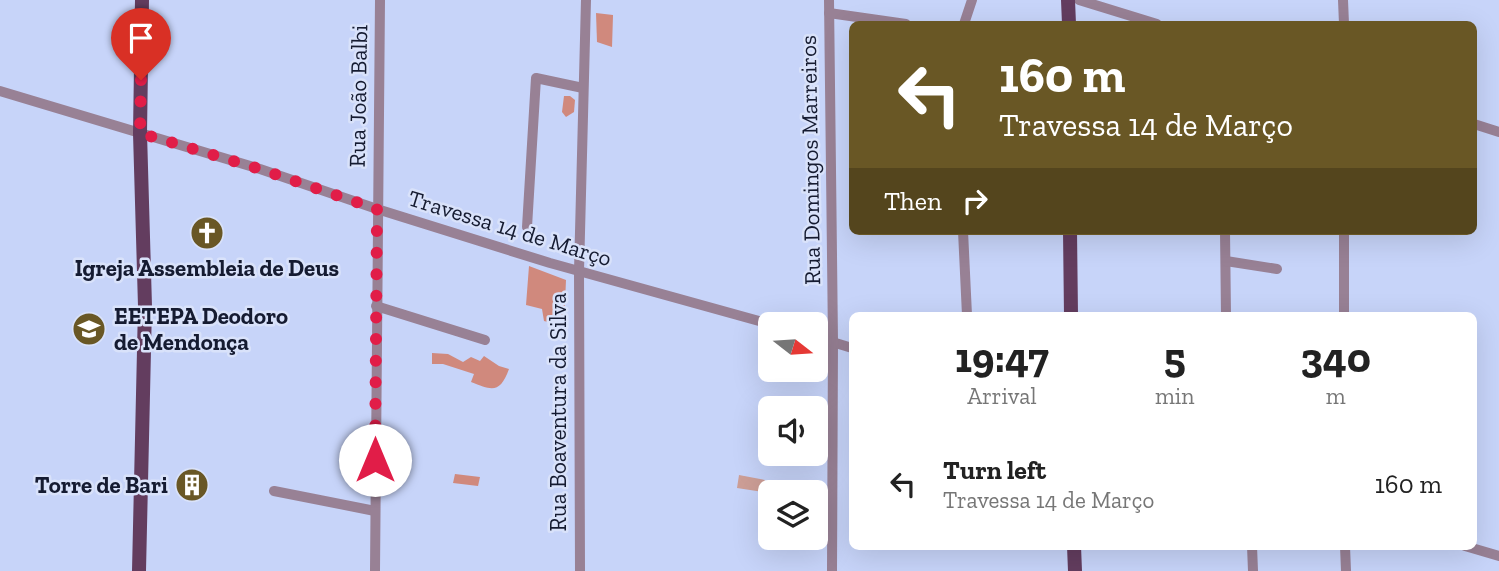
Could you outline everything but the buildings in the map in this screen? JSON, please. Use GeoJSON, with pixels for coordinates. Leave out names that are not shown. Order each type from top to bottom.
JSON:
{"type":"FeatureCollection","features":[{"type":"Feature","properties":{"kind":"main road"},"geometry":{"type":"LineString","coordinates":[[139,571],[145,306],[140,133],[142,0]]}},
{"type":"Feature","properties":{"kind":"main road"},"geometry":{"type":"LineString","coordinates":[[1068,0],[1069,21]]}},
{"type":"Feature","properties":{"kind":"main road"},"geometry":{"type":"LineString","coordinates":[[1070,235],[1071,312]]}},
{"type":"Feature","properties":{"kind":"main road"},"geometry":{"type":"LineString","coordinates":[[1074,550],[1075,571]]}},
{"type":"Feature","properties":{"kind":"street","name":"Rua João Balbi"},"geometry":{"type":"LineString","coordinates":[[374,571],[380,0]]}},
{"type":"Feature","properties":{"kind":"street","name":"Rua Boaventura da Silva"},"geometry":{"type":"LineString","coordinates":[[580,571],[579,271],[586,0]]}},
{"type":"Feature","properties":{"kind":"street","name":"Rua Domingos Marreiros"},"geometry":{"type":"LineString","coordinates":[[829,0],[833,341],[832,571]]}},
{"type":"Feature","properties":{"kind":"street"},"geometry":{"type":"LineString","coordinates":[[965,21],[972,0]]}},
{"type":"Feature","properties":{"kind":"street"},"geometry":{"type":"LineString","coordinates":[[1079,0],[1147,21]]}},
{"type":"Feature","properties":{"kind":"street"},"geometry":{"type":"LineString","coordinates":[[1343,0],[1344,21]]}},
{"type":"Feature","properties":{"kind":"street"},"geometry":{"type":"LineString","coordinates":[[830,13],[885,21]]}},
{"type":"Feature","properties":{"kind":"street"},"geometry":{"type":"LineString","coordinates":[[527,227],[536,78],[583,88]]}},
{"type":"Feature","properties":{"kind":"street","name":"Travessa 14 de Março"},"geometry":{"type":"LineString","coordinates":[[0,91],[260,169],[377,209],[579,271],[758,321]]}},
{"type":"Feature","properties":{"kind":"street"},"geometry":{"type":"LineString","coordinates":[[1477,125],[1499,132]]}},
{"type":"Feature","properties":{"kind":"street"},"geometry":{"type":"LineString","coordinates":[[963,235],[967,312]]}},
{"type":"Feature","properties":{"kind":"street"},"geometry":{"type":"LineString","coordinates":[[1225,235],[1226,312]]}},
{"type":"Feature","properties":{"kind":"street"},"geometry":{"type":"LineString","coordinates":[[1344,235],[1344,312]]}},
{"type":"Feature","properties":{"kind":"street"},"geometry":{"type":"LineString","coordinates":[[1226,261],[1277,269]]}},
{"type":"Feature","properties":{"kind":"street"},"geometry":{"type":"LineString","coordinates":[[376,306],[485,340]]}},
{"type":"Feature","properties":{"kind":"street"},"geometry":{"type":"LineString","coordinates":[[828,340],[849,347]]}},
{"type":"Feature","properties":{"kind":"street"},"geometry":{"type":"LineString","coordinates":[[274,491],[375,511]]}},
{"type":"Feature","properties":{"kind":"street"},"geometry":{"type":"LineString","coordinates":[[1252,550],[1253,571]]}},
{"type":"Feature","properties":{"kind":"street"},"geometry":{"type":"LineString","coordinates":[[1345,550],[1346,571]]}},
{"type":"Feature","properties":{"kind":"street"},"geometry":{"type":"LineString","coordinates":[[1477,550],[1499,556]]}},
{"type":"Feature","properties":{"kind":"shaded area"},"geometry":{"type":"Polygon","coordinates":[[[596,13],[613,15],[612,47],[597,42],[596,13]]]}},
{"type":"Feature","properties":{"kind":"shaded area"},"geometry":{"type":"Polygon","coordinates":[[[564,96],[575,100],[574,112],[566,117],[562,112],[564,96]]]}},
{"type":"Feature","properties":{"kind":"shaded area"},"geometry":{"type":"Polygon","coordinates":[[[529,266],[566,280],[564,326],[544,321],[542,309],[526,305],[529,266]]]}},
{"type":"Feature","properties":{"kind":"shaded area"},"geometry":{"type":"Polygon","coordinates":[[[432,353],[448,354],[463,362],[471,357],[480,361],[484,356],[509,369],[499,386],[485,387],[471,382],[474,374],[443,364],[432,364],[432,353]]]}},
{"type":"Feature","properties":{"kind":"shaded area"},"geometry":{"type":"Polygon","coordinates":[[[455,474],[480,477],[478,486],[453,483],[455,474]]]}},
{"type":"Feature","properties":{"kind":"shaded area"},"geometry":{"type":"Polygon","coordinates":[[[739,475],[765,480],[758,480],[758,491],[737,488],[739,475]]]}},
{"type":"Feature","properties":{"kind":"place","name":"Igreja Assembleia de Deus"},"geometry":{"type":"Point","coordinates":[207,233]}},
{"type":"Feature","properties":{"kind":"place","name":"EETEPA Deodoro de Mendonça"},"geometry":{"type":"Point","coordinates":[89,329]}},
{"type":"Feature","properties":{"kind":"place","name":"Torre de Bari"},"geometry":{"type":"Point","coordinates":[192,485]}},
{"type":"Feature","properties":{"kind":"route"},"geometry":{"type":"LineString","coordinates":[[141,80],[140,133],[260,169],[377,209],[375,460]]}}]}
